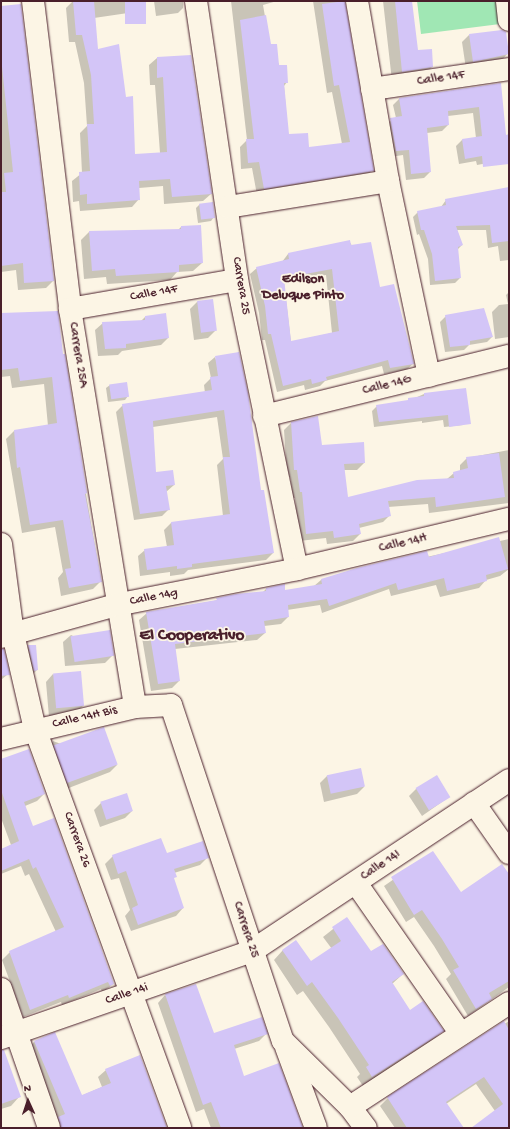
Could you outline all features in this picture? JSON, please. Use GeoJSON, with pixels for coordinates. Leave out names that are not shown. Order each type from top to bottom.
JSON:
{"type":"FeatureCollection","features":[{"type":"Feature","properties":{"kind":"street","name":"Carrera 25A"},"geometry":{"type":"LineString","coordinates":[[33,1],[70,309],[116,605],[135,707]]}},
{"type":"Feature","properties":{"kind":"street","name":"Carrera 25"},"geometry":{"type":"LineString","coordinates":[[196,1],[228,207],[237,280],[264,416],[297,569]]}},
{"type":"Feature","properties":{"kind":"street"},"geometry":{"type":"LineString","coordinates":[[357,1],[388,181],[429,376]]}},
{"type":"Feature","properties":{"kind":"street"},"geometry":{"type":"LineString","coordinates":[[507,1],[509,20]]}},
{"type":"Feature","properties":{"kind":"street","name":"Calle 14F"},"geometry":{"type":"LineString","coordinates":[[372,89],[509,69]]}},
{"type":"Feature","properties":{"kind":"street"},"geometry":{"type":"LineString","coordinates":[[228,207],[388,181]]}},
{"type":"Feature","properties":{"kind":"street","name":"Calle 14F"},"geometry":{"type":"LineString","coordinates":[[70,309],[237,280]]}},
{"type":"Feature","properties":{"kind":"street","name":"Calle 14G"},"geometry":{"type":"LineString","coordinates":[[264,416],[509,356]]}},
{"type":"Feature","properties":{"kind":"street","name":"Calle 14H"},"geometry":{"type":"LineString","coordinates":[[297,569],[509,519]]}},
{"type":"Feature","properties":{"kind":"street","name":"Carrera 26"},"geometry":{"type":"LineString","coordinates":[[1,544],[7,635],[36,729],[133,993],[180,1128]]}},
{"type":"Feature","properties":{"kind":"street","name":"Calle 14g"},"geometry":{"type":"LineString","coordinates":[[7,635],[116,605],[297,569]]}},
{"type":"Feature","properties":{"kind":"street","name":"Carrera 25"},"geometry":{"type":"LineString","coordinates":[[171,706],[283,1041],[350,1107],[366,1128]]}},
{"type":"Feature","properties":{"kind":"street","name":"Calle 14H Bis"},"geometry":{"type":"LineString","coordinates":[[1,740],[36,729],[135,707],[171,706]]}},
{"type":"Feature","properties":{"kind":"street","name":"Calle 14I"},"geometry":{"type":"LineString","coordinates":[[252,951],[509,780]]}},
{"type":"Feature","properties":{"kind":"street"},"geometry":{"type":"LineString","coordinates":[[474,803],[509,853]]}},
{"type":"Feature","properties":{"kind":"street"},"geometry":{"type":"LineString","coordinates":[[356,882],[461,1034]]}},
{"type":"Feature","properties":{"kind":"street","name":"Calle 14i"},"geometry":{"type":"LineString","coordinates":[[10,1036],[252,951]]}},
{"type":"Feature","properties":{"kind":"street"},"geometry":{"type":"LineString","coordinates":[[1,989],[10,1036],[49,1128]]}},
{"type":"Feature","properties":{"kind":"street"},"geometry":{"type":"LineString","coordinates":[[350,1107],[509,1003]]}},
{"type":"Feature","properties":{"kind":"street"},"geometry":{"type":"LineString","coordinates":[[283,1041],[316,1128]]}},
{"type":"Feature","properties":{"kind":"green space"},"geometry":{"type":"Polygon","coordinates":[[[417,1],[505,1],[508,23],[421,34],[417,1]]]}},
{"type":"Feature","properties":{"kind":"building"},"geometry":{"type":"Polygon","coordinates":[[[73,1],[94,1],[98,49],[119,44],[126,97],[133,96],[135,154],[167,152],[163,77],[157,78],[157,57],[191,55],[212,194],[172,197],[170,179],[139,181],[140,200],[87,204],[87,194],[80,195],[79,172],[90,171],[87,124],[94,124],[91,75],[82,35],[76,35],[73,1]]]}},
{"type":"Feature","properties":{"kind":"building"},"geometry":{"type":"Polygon","coordinates":[[[125,1],[146,1],[146,24],[125,24],[125,1]]]}},
{"type":"Feature","properties":{"kind":"building"},"geometry":{"type":"Polygon","coordinates":[[[345,1],[374,171],[264,189],[259,162],[248,163],[246,139],[254,139],[240,20],[266,15],[271,44],[277,44],[279,65],[287,65],[288,83],[284,83],[289,134],[308,133],[309,147],[350,142],[339,85],[334,86],[322,4],[345,1]]]}},
{"type":"Feature","properties":{"kind":"building"},"geometry":{"type":"Polygon","coordinates":[[[395,1],[412,1],[418,50],[432,49],[433,67],[402,72],[395,1]]]}},
{"type":"Feature","properties":{"kind":"building"},"geometry":{"type":"Polygon","coordinates":[[[21,4],[54,281],[24,283],[23,263],[1,266],[1,192],[6,192],[4,173],[13,172],[1,57],[1,6],[21,4]]]}},
{"type":"Feature","properties":{"kind":"building"},"geometry":{"type":"Polygon","coordinates":[[[502,30],[506,32],[509,54],[473,62],[469,34],[502,30]]]}},
{"type":"Feature","properties":{"kind":"building"},"geometry":{"type":"Polygon","coordinates":[[[501,83],[506,135],[509,134],[509,164],[483,167],[482,156],[465,159],[462,139],[482,136],[479,107],[448,111],[449,125],[427,128],[431,172],[411,174],[409,150],[396,151],[390,118],[402,116],[399,98],[501,83]]]}},
{"type":"Feature","properties":{"kind":"building"},"geometry":{"type":"Polygon","coordinates":[[[509,187],[509,241],[492,243],[490,225],[456,226],[463,245],[458,247],[461,278],[435,281],[432,254],[424,230],[421,230],[417,211],[446,205],[445,199],[509,187]]]}},
{"type":"Feature","properties":{"kind":"building"},"geometry":{"type":"Polygon","coordinates":[[[213,202],[215,218],[201,220],[199,204],[213,202]]]}},
{"type":"Feature","properties":{"kind":"building"},"geometry":{"type":"Polygon","coordinates":[[[201,225],[203,263],[179,265],[179,272],[116,276],[115,269],[92,271],[89,231],[181,229],[181,226],[201,225]]]}},
{"type":"Feature","properties":{"kind":"building"},"geometry":{"type":"Polygon","coordinates":[[[350,240],[351,245],[371,242],[380,287],[394,284],[414,364],[390,368],[388,360],[326,377],[327,380],[312,384],[311,379],[283,386],[271,334],[268,334],[265,306],[256,267],[289,259],[288,253],[350,240]],[[332,269],[284,278],[291,341],[339,331],[332,269]]]}},
{"type":"Feature","properties":{"kind":"building"},"geometry":{"type":"Polygon","coordinates":[[[213,299],[217,331],[201,333],[197,301],[213,299]]]}},
{"type":"Feature","properties":{"kind":"building"},"geometry":{"type":"Polygon","coordinates":[[[484,308],[493,337],[470,341],[470,345],[450,347],[445,315],[484,308]]]}},
{"type":"Feature","properties":{"kind":"building"},"geometry":{"type":"Polygon","coordinates":[[[58,311],[63,354],[65,354],[87,493],[85,494],[102,582],[69,588],[65,569],[71,568],[63,520],[30,525],[20,467],[17,468],[14,430],[57,423],[52,377],[20,381],[18,368],[1,370],[1,313],[58,311]]]}},
{"type":"Feature","properties":{"kind":"building"},"geometry":{"type":"Polygon","coordinates":[[[166,313],[169,338],[126,344],[126,348],[105,349],[102,322],[145,320],[145,316],[166,313]]]}},
{"type":"Feature","properties":{"kind":"building"},"geometry":{"type":"Polygon","coordinates":[[[239,352],[248,393],[261,490],[264,490],[274,553],[192,564],[192,567],[177,569],[177,566],[147,570],[144,549],[174,545],[171,522],[230,514],[223,457],[230,457],[224,410],[153,421],[156,472],[173,470],[175,485],[166,486],[170,510],[140,514],[122,404],[212,390],[210,377],[218,376],[215,356],[239,352]]]}},
{"type":"Feature","properties":{"kind":"building"},"geometry":{"type":"Polygon","coordinates":[[[127,382],[129,397],[111,399],[109,385],[127,382]]]}},
{"type":"Feature","properties":{"kind":"building"},"geometry":{"type":"Polygon","coordinates":[[[466,388],[471,424],[449,427],[448,415],[379,422],[376,405],[424,396],[424,393],[466,388]]]}},
{"type":"Feature","properties":{"kind":"building"},"geometry":{"type":"Polygon","coordinates":[[[318,416],[322,445],[364,442],[365,463],[344,464],[348,497],[417,480],[454,478],[453,472],[468,468],[466,457],[499,453],[505,497],[436,507],[435,497],[388,501],[391,516],[359,524],[361,534],[334,538],[333,531],[306,534],[302,492],[300,492],[297,470],[294,470],[291,422],[318,416]]]}},
{"type":"Feature","properties":{"kind":"building"},"geometry":{"type":"Polygon","coordinates":[[[499,537],[508,569],[486,575],[487,581],[447,591],[444,578],[398,590],[396,583],[329,606],[327,599],[288,605],[289,617],[264,621],[266,633],[175,644],[180,681],[158,684],[146,612],[217,600],[216,598],[236,594],[266,591],[266,588],[285,584],[285,590],[322,584],[321,579],[357,568],[427,551],[429,557],[499,537]]]}},
{"type":"Feature","properties":{"kind":"building"},"geometry":{"type":"Polygon","coordinates":[[[110,630],[114,656],[75,662],[70,636],[110,630]]]}},
{"type":"Feature","properties":{"kind":"building"},"geometry":{"type":"Polygon","coordinates":[[[28,645],[36,645],[38,670],[34,671],[28,645]]]}},
{"type":"Feature","properties":{"kind":"building"},"geometry":{"type":"Polygon","coordinates":[[[1,649],[4,649],[10,675],[1,676],[1,649]]]}},
{"type":"Feature","properties":{"kind":"building"},"geometry":{"type":"Polygon","coordinates":[[[81,671],[84,706],[56,708],[53,673],[81,671]]]}},
{"type":"Feature","properties":{"kind":"building"},"geometry":{"type":"Polygon","coordinates":[[[104,727],[118,765],[67,783],[53,745],[104,727]]]}},
{"type":"Feature","properties":{"kind":"building"},"geometry":{"type":"Polygon","coordinates":[[[29,749],[45,794],[24,802],[33,826],[54,818],[114,984],[110,986],[108,982],[69,998],[68,995],[30,1010],[9,951],[64,927],[36,867],[33,869],[29,859],[1,871],[1,849],[19,841],[1,790],[1,759],[29,749]]]}},
{"type":"Feature","properties":{"kind":"building"},"geometry":{"type":"Polygon","coordinates":[[[361,768],[365,787],[331,794],[327,775],[361,768]]]}},
{"type":"Feature","properties":{"kind":"building"},"geometry":{"type":"Polygon","coordinates":[[[437,775],[450,797],[429,810],[416,788],[437,775]]]}},
{"type":"Feature","properties":{"kind":"building"},"geometry":{"type":"Polygon","coordinates":[[[127,793],[133,811],[106,820],[100,802],[127,793]]]}},
{"type":"Feature","properties":{"kind":"building"},"geometry":{"type":"Polygon","coordinates":[[[161,838],[167,853],[203,841],[209,858],[174,869],[177,877],[174,878],[184,908],[138,925],[132,908],[138,905],[126,871],[118,874],[112,855],[161,838]]]}},
{"type":"Feature","properties":{"kind":"building"},"geometry":{"type":"Polygon","coordinates":[[[433,851],[461,892],[502,864],[509,874],[509,981],[489,993],[492,999],[476,1009],[453,970],[459,967],[442,939],[422,910],[414,915],[391,877],[433,851]]]}},
{"type":"Feature","properties":{"kind":"building"},"geometry":{"type":"Polygon","coordinates":[[[347,917],[371,951],[383,944],[404,974],[392,982],[410,1010],[423,1001],[444,1031],[372,1077],[366,1067],[369,1065],[338,1018],[312,982],[307,986],[282,950],[296,940],[311,961],[341,941],[332,927],[347,917]]]}},
{"type":"Feature","properties":{"kind":"building"},"geometry":{"type":"Polygon","coordinates":[[[196,984],[214,1033],[262,1017],[268,1034],[234,1045],[244,1076],[279,1063],[303,1128],[221,1128],[211,1102],[203,1105],[165,994],[196,984]]]}},
{"type":"Feature","properties":{"kind":"building"},"geometry":{"type":"Polygon","coordinates":[[[504,1021],[509,1030],[509,1128],[471,1128],[503,1104],[484,1077],[446,1102],[464,1128],[407,1128],[387,1097],[504,1021]]]}},
{"type":"Feature","properties":{"kind":"building"},"geometry":{"type":"Polygon","coordinates":[[[55,1032],[82,1095],[111,1083],[105,1069],[140,1055],[167,1128],[61,1128],[58,1117],[65,1114],[34,1041],[55,1032]]]}},
{"type":"Feature","properties":{"kind":"building"},"geometry":{"type":"Polygon","coordinates":[[[1,1050],[4,1050],[21,1097],[1,1104],[1,1050]]]}},
{"type":"Feature","properties":{"kind":"district","name":"Edilson Deluque Pinto"},"geometry":{"type":"Point","coordinates":[303,288]}},
{"type":"Feature","properties":{"kind":"district","name":"El Cooperativo"},"geometry":{"type":"Point","coordinates":[192,637]}}]}
